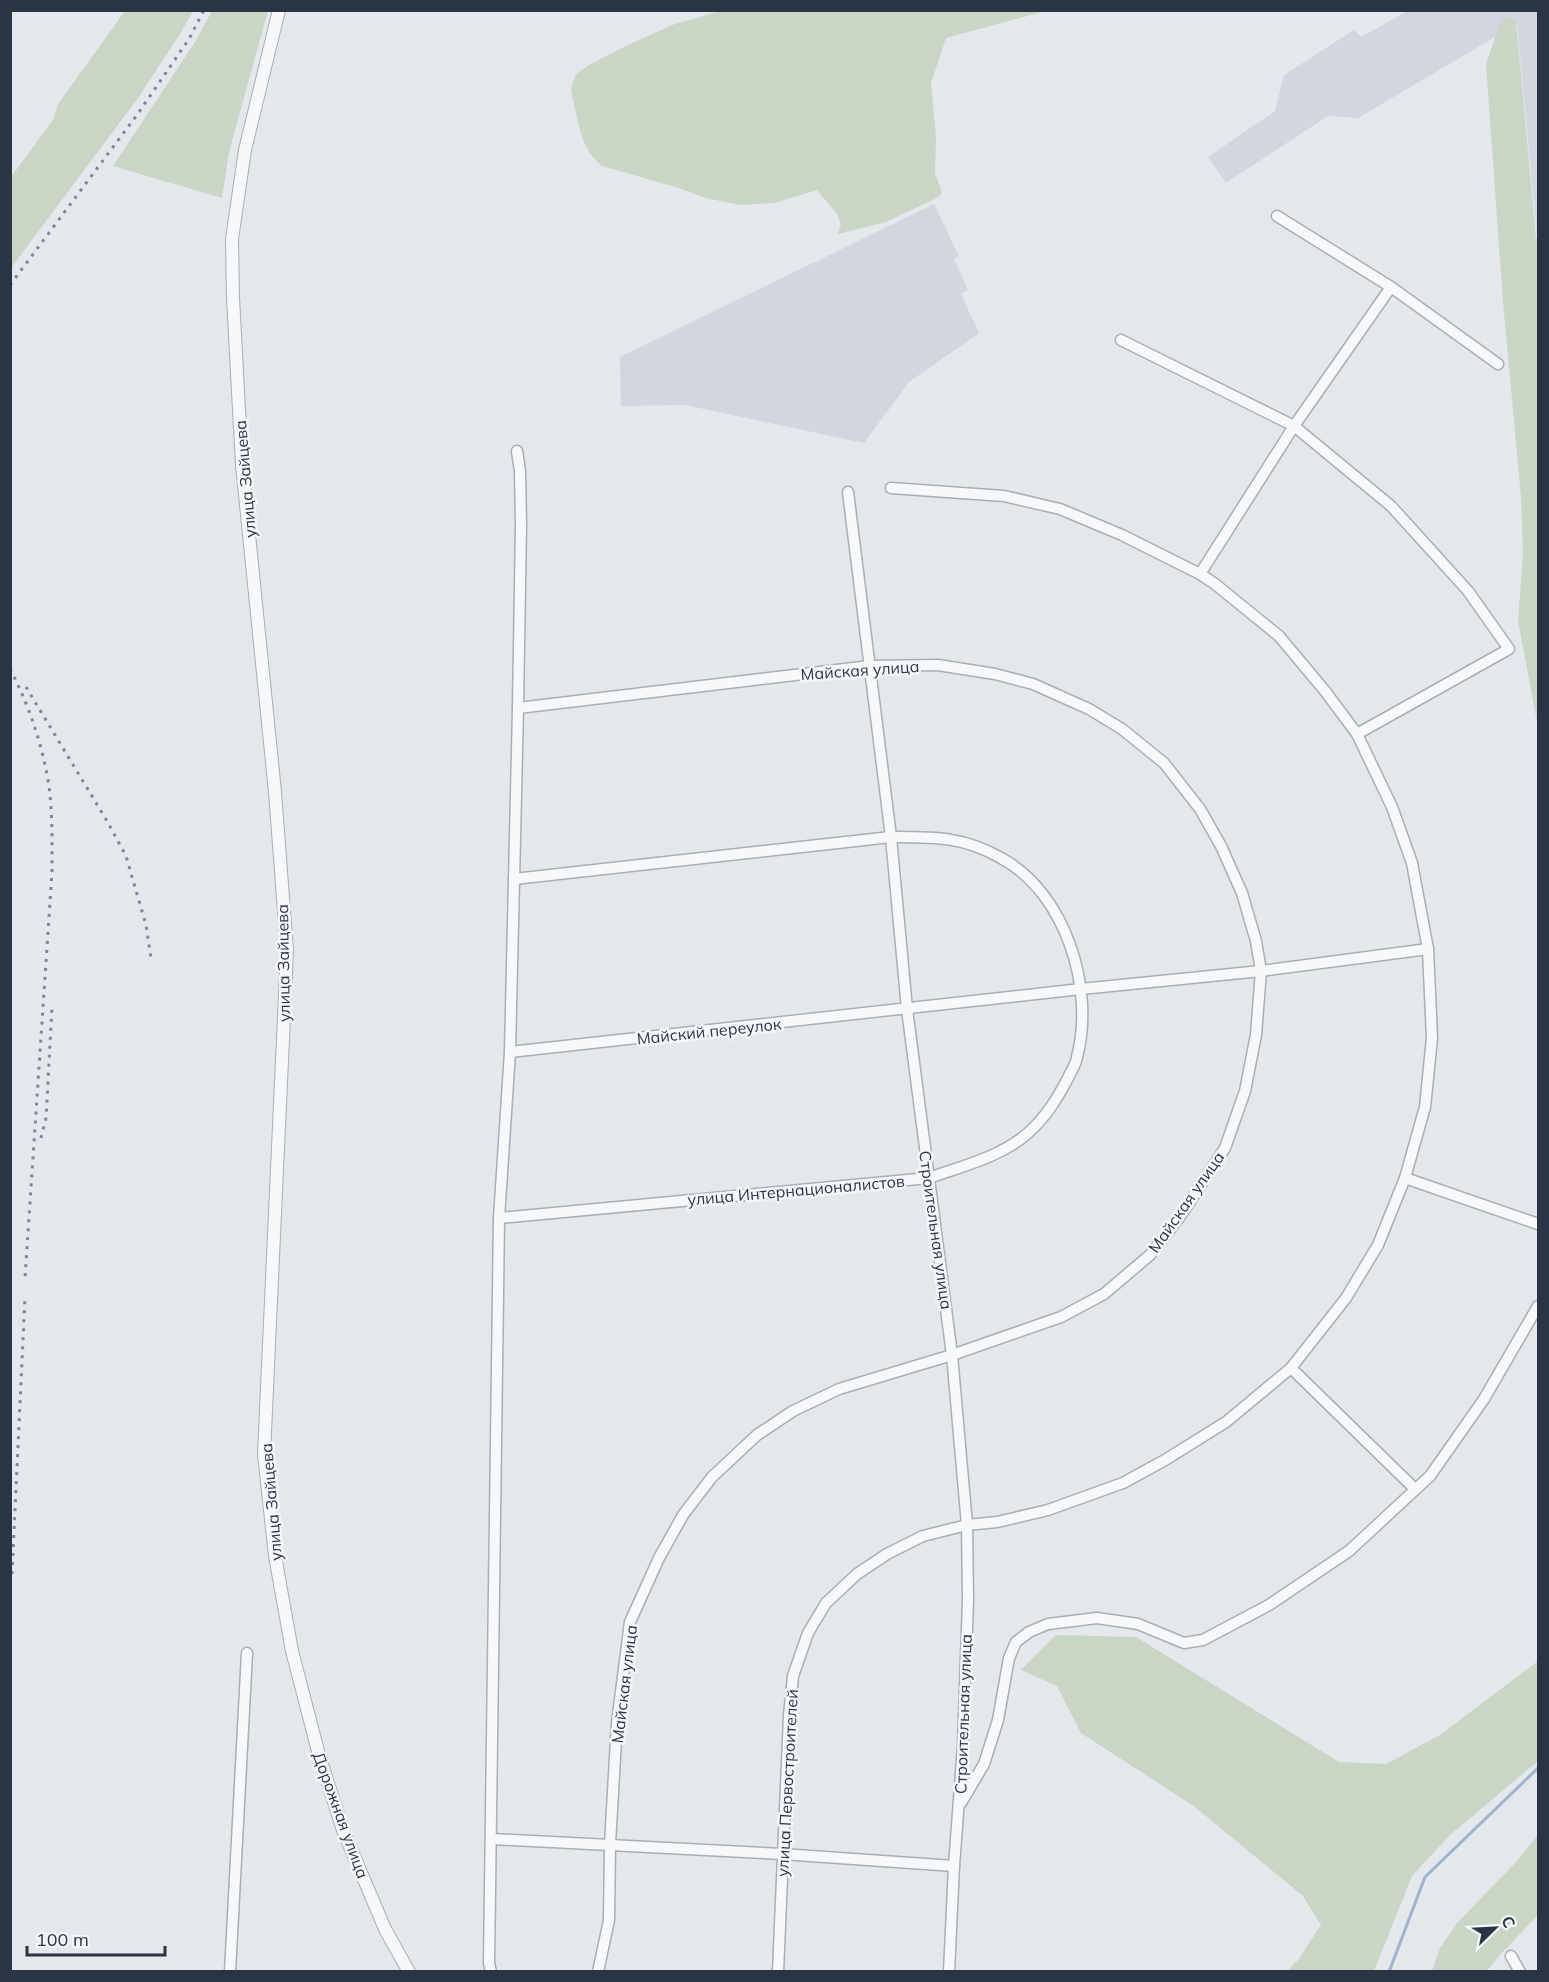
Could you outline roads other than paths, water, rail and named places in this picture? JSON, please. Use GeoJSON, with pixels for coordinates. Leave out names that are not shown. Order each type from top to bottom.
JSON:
{"type":"FeatureCollection","features":[{"type":"Feature","properties":{"kind":"street","name":"улица Зайцева"},"geometry":{"type":"LineString","coordinates":[[279,10],[245,150],[232,239],[242,465],[275,792],[287,951],[264,1454],[274,1556],[292,1651]]}},
{"type":"Feature","properties":{"kind":"street"},"geometry":{"type":"LineString","coordinates":[[1277,216],[1391,287],[1498,364]]}},
{"type":"Feature","properties":{"kind":"street"},"geometry":{"type":"LineString","coordinates":[[1200,574],[1294,426],[1391,287]]}},
{"type":"Feature","properties":{"kind":"street"},"geometry":{"type":"LineString","coordinates":[[1121,340],[1294,426],[1391,506],[1468,591],[1509,649],[1357,734]]}},
{"type":"Feature","properties":{"kind":"street"},"geometry":{"type":"LineString","coordinates":[[491,1971],[489,1963],[499,1218],[510,1052],[519,708],[521,513],[517,451]]}},
{"type":"Feature","properties":{"kind":"street","name":"улица Первостроителей"},"geometry":{"type":"LineString","coordinates":[[778,1971],[789,1716],[793,1676],[808,1633],[826,1604],[857,1574],[887,1554],[923,1536],[967,1524],[997,1522],[1048,1510],[1123,1483],[1226,1422],[1291,1368],[1346,1298],[1378,1245],[1405,1178],[1425,1107],[1432,1038],[1428,949],[1412,864],[1392,807],[1357,734],[1279,636],[1200,574],[1122,535],[1060,509],[1004,496],[891,488]]}},
{"type":"Feature","properties":{"kind":"street","name":"Строительная улица"},"geometry":{"type":"LineString","coordinates":[[848,492],[891,837],[907,1009],[952,1355],[967,1524],[968,1611],[950,1971]]}},
{"type":"Feature","properties":{"kind":"street","name":"Майская улица"},"geometry":{"type":"LineString","coordinates":[[519,708],[870,666],[938,665],[995,674],[1033,684],[1089,709],[1122,729],[1164,764],[1200,809],[1221,846],[1242,893],[1256,940],[1261,971],[1256,1035],[1245,1091],[1225,1148],[1181,1215],[1150,1255],[1104,1294],[1061,1317],[952,1355],[838,1389],[793,1411],[757,1435],[712,1477],[683,1515],[659,1558],[630,1622],[617,1723],[610,1844],[609,1920],[598,1971]]}},
{"type":"Feature","properties":{"kind":"street","name":"улица Интернационалистов"},"geometry":{"type":"LineString","coordinates":[[499,1218],[929,1178],[1006,1148],[1028,1134],[1052,1109],[1077,1060],[1083,1025],[1081,989],[1075,961],[1060,919],[1034,883],[1003,858],[970,843],[942,837],[891,837],[514,879]]}},
{"type":"Feature","properties":{"kind":"street","name":"Майский переулок"},"geometry":{"type":"LineString","coordinates":[[510,1052],[1261,971],[1428,949]]}},
{"type":"Feature","properties":{"kind":"street"},"geometry":{"type":"LineString","coordinates":[[1405,1178],[1539,1224]]}},
{"type":"Feature","properties":{"kind":"street"},"geometry":{"type":"LineString","coordinates":[[960,1806],[984,1764],[998,1720],[1009,1658],[1016,1642],[1029,1632],[1048,1624],[1097,1618],[1138,1624],[1184,1642],[1203,1640],[1269,1605],[1349,1551],[1430,1476],[1484,1399],[1539,1306]]}},
{"type":"Feature","properties":{"kind":"street"},"geometry":{"type":"LineString","coordinates":[[1291,1368],[1415,1489]]}},
{"type":"Feature","properties":{"kind":"street","name":"Дорожная улица"},"geometry":{"type":"LineString","coordinates":[[292,1651],[319,1755],[344,1830],[385,1929],[409,1971]]}},
{"type":"Feature","properties":{"kind":"street"},"geometry":{"type":"LineString","coordinates":[[230,1971],[247,1653]]}},
{"type":"Feature","properties":{"kind":"street"},"geometry":{"type":"LineString","coordinates":[[492,1839],[782,1854],[954,1866]]}},
{"type":"Feature","properties":{"kind":"street"},"geometry":{"type":"LineString","coordinates":[[1511,1956],[1520,1971]]}},
{"type":"Feature","properties":{"kind":"waterway"},"geometry":{"type":"LineString","coordinates":[[1389,1972],[1425,1877],[1538,1768]]}},
{"type":"Feature","properties":{"kind":"railway"},"geometry":{"type":"LineString","coordinates":[[10,285],[137,115],[189,39],[204,10]]}},
{"type":"Feature","properties":{"kind":"railway"},"geometry":{"type":"LineString","coordinates":[[10,669],[41,747],[49,786],[52,823],[52,872],[25,1278]]}},
{"type":"Feature","properties":{"kind":"railway"},"geometry":{"type":"LineString","coordinates":[[26,687],[126,856],[146,925],[151,958]]}},
{"type":"Feature","properties":{"kind":"railway"},"geometry":{"type":"LineString","coordinates":[[41,1138],[46,1118],[52,1007]]}},
{"type":"Feature","properties":{"kind":"railway"},"geometry":{"type":"LineString","coordinates":[[12,1574],[25,1297]]}}]}
